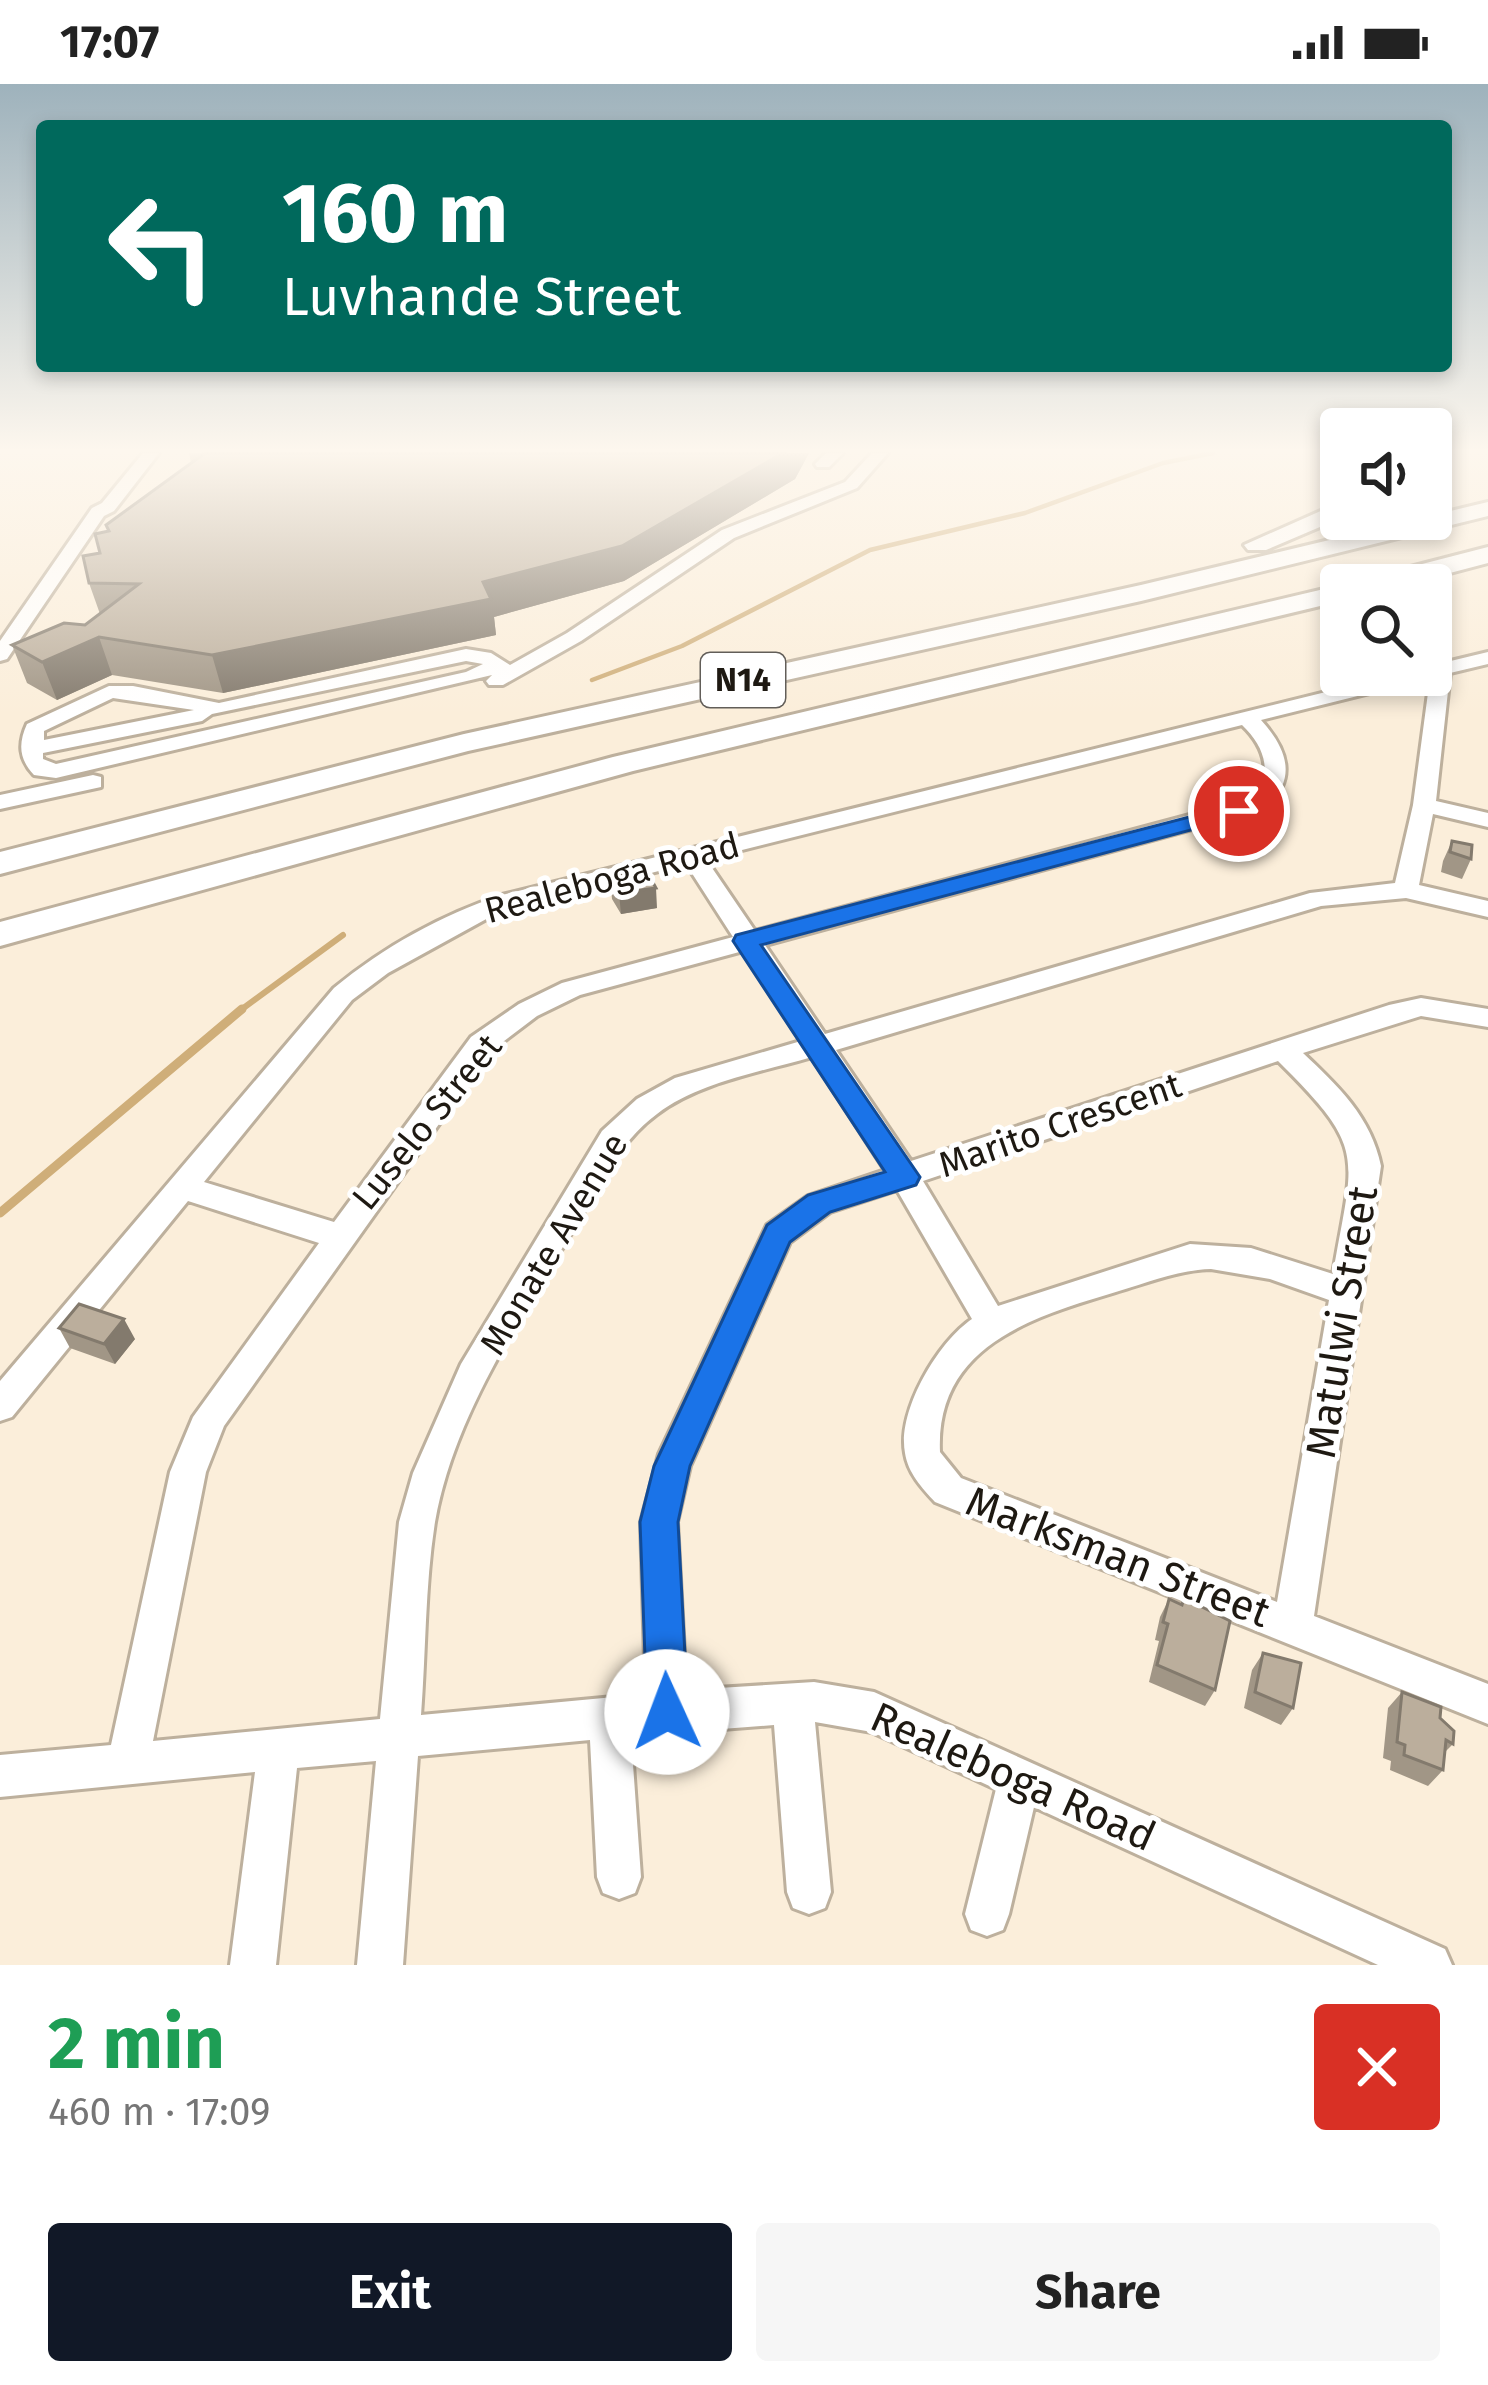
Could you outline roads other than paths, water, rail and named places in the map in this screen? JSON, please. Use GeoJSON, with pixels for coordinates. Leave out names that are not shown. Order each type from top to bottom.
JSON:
{"type":"FeatureCollection","features":[{"type":"Feature","properties":{"kind":"highway"},"geometry":{"type":"LineString","coordinates":[[888,647],[1264,541]]}},
{"type":"Feature","properties":{"kind":"highway","name":"N14"},"geometry":{"type":"LineString","coordinates":[[0,863],[464,743],[1350,541]]}},
{"type":"Feature","properties":{"kind":"highway"},"geometry":{"type":"LineString","coordinates":[[1452,564],[1488,555]]}},
{"type":"Feature","properties":{"kind":"highway"},"geometry":{"type":"LineString","coordinates":[[1452,579],[1488,570]]}},
{"type":"Feature","properties":{"kind":"highway","name":"N14"},"geometry":{"type":"LineString","coordinates":[[0,934],[624,764],[1320,598]]}},
{"type":"Feature","properties":{"kind":"highway"},"geometry":{"type":"LineString","coordinates":[[1184,634],[1320,610]]}},
{"type":"Feature","properties":{"kind":"street"},"geometry":{"type":"LineString","coordinates":[[0,656],[85,541]]}},
{"type":"Feature","properties":{"kind":"street"},"geometry":{"type":"LineString","coordinates":[[203,730],[159,698],[41,722],[31,733],[30,749],[344,716],[504,669],[718,541]]}},
{"type":"Feature","properties":{"kind":"street"},"geometry":{"type":"LineString","coordinates":[[0,802],[203,730],[266,701],[466,655],[504,669]]}},
{"type":"Feature","properties":{"kind":"street","name":"Realeboga Road"},"geometry":{"type":"LineString","coordinates":[[1452,667],[1488,658]]}},
{"type":"Feature","properties":{"kind":"street"},"geometry":{"type":"LineString","coordinates":[[335,685],[344,716]]}},
{"type":"Feature","properties":{"kind":"street","name":"Realeboga Road"},"geometry":{"type":"LineString","coordinates":[[0,1406],[344,994],[365,977],[500,903],[1337,696]]}},
{"type":"Feature","properties":{"kind":"street"},"geometry":{"type":"LineString","coordinates":[[1406,890],[1424,805],[1429,696]]}},
{"type":"Feature","properties":{"kind":"street","name":"Luselo Street"},"geometry":{"type":"LineString","coordinates":[[127,1766],[197,1445],[210,1417],[469,1058],[507,1023],[571,989],[1254,805],[1270,791],[1278,759],[1269,740],[1248,719]]}},
{"type":"Feature","properties":{"kind":"street"},"geometry":{"type":"LineString","coordinates":[[1424,805],[1488,820]]}},
{"type":"Feature","properties":{"kind":"street"},"geometry":{"type":"LineString","coordinates":[[692,855],[905,1177],[991,1323]]}},
{"type":"Feature","properties":{"kind":"street","name":"Monate Avenue"},"geometry":{"type":"LineString","coordinates":[[380,1965],[418,1522],[441,1438],[612,1139],[647,1106],[685,1085],[1319,898],[1406,890],[1488,909]]}},
{"type":"Feature","properties":{"kind":"street","name":"Marito Crescent"},"geometry":{"type":"LineString","coordinates":[[667,1712],[659,1522],[672,1466],[778,1234],[819,1204],[1408,1009],[1442,1008],[1488,1018]]}},
{"type":"Feature","properties":{"kind":"street","name":"Matulwi Street"},"geometry":{"type":"LineString","coordinates":[[1282,1049],[1347,1116],[1365,1149],[1348,1293],[1293,1625]]}},
{"type":"Feature","properties":{"kind":"street"},"geometry":{"type":"LineString","coordinates":[[184,1187],[338,1236]]}},
{"type":"Feature","properties":{"kind":"street","name":"Marksman Street"},"geometry":{"type":"LineString","coordinates":[[1348,1293],[1253,1259],[1219,1254],[1190,1257],[991,1323],[958,1350],[938,1382],[919,1444],[935,1478],[948,1490],[1488,1704]]}},
{"type":"Feature","properties":{"kind":"street"},"geometry":{"type":"LineString","coordinates":[[793,1703],[809,1892]]}},
{"type":"Feature","properties":{"kind":"street","name":"Realeboga Road"},"geometry":{"type":"LineString","coordinates":[[0,1777],[667,1712],[841,1704],[874,1712],[1429,1965]]}},
{"type":"Feature","properties":{"kind":"street"},"geometry":{"type":"LineString","coordinates":[[609,1719],[620,1877]]}},
{"type":"Feature","properties":{"kind":"street"},"geometry":{"type":"LineString","coordinates":[[253,1965],[278,1752]]}},
{"type":"Feature","properties":{"kind":"street"},"geometry":{"type":"LineString","coordinates":[[987,1915],[1020,1778]]}},
{"type":"Feature","properties":{"kind":"waterway"},"geometry":{"type":"LineString","coordinates":[[592,680],[682,646],[870,550],[909,541]]}},
{"type":"Feature","properties":{"kind":"waterway"},"geometry":{"type":"LineString","coordinates":[[241,1010],[343,935]]}},
{"type":"Feature","properties":{"kind":"waterway"},"geometry":{"type":"LineString","coordinates":[[0,1213],[241,1010]]}},
{"type":"Feature","properties":{"kind":"waterway"},"geometry":{"type":"LineString","coordinates":[[238,1012],[241,1010]]}}]}
